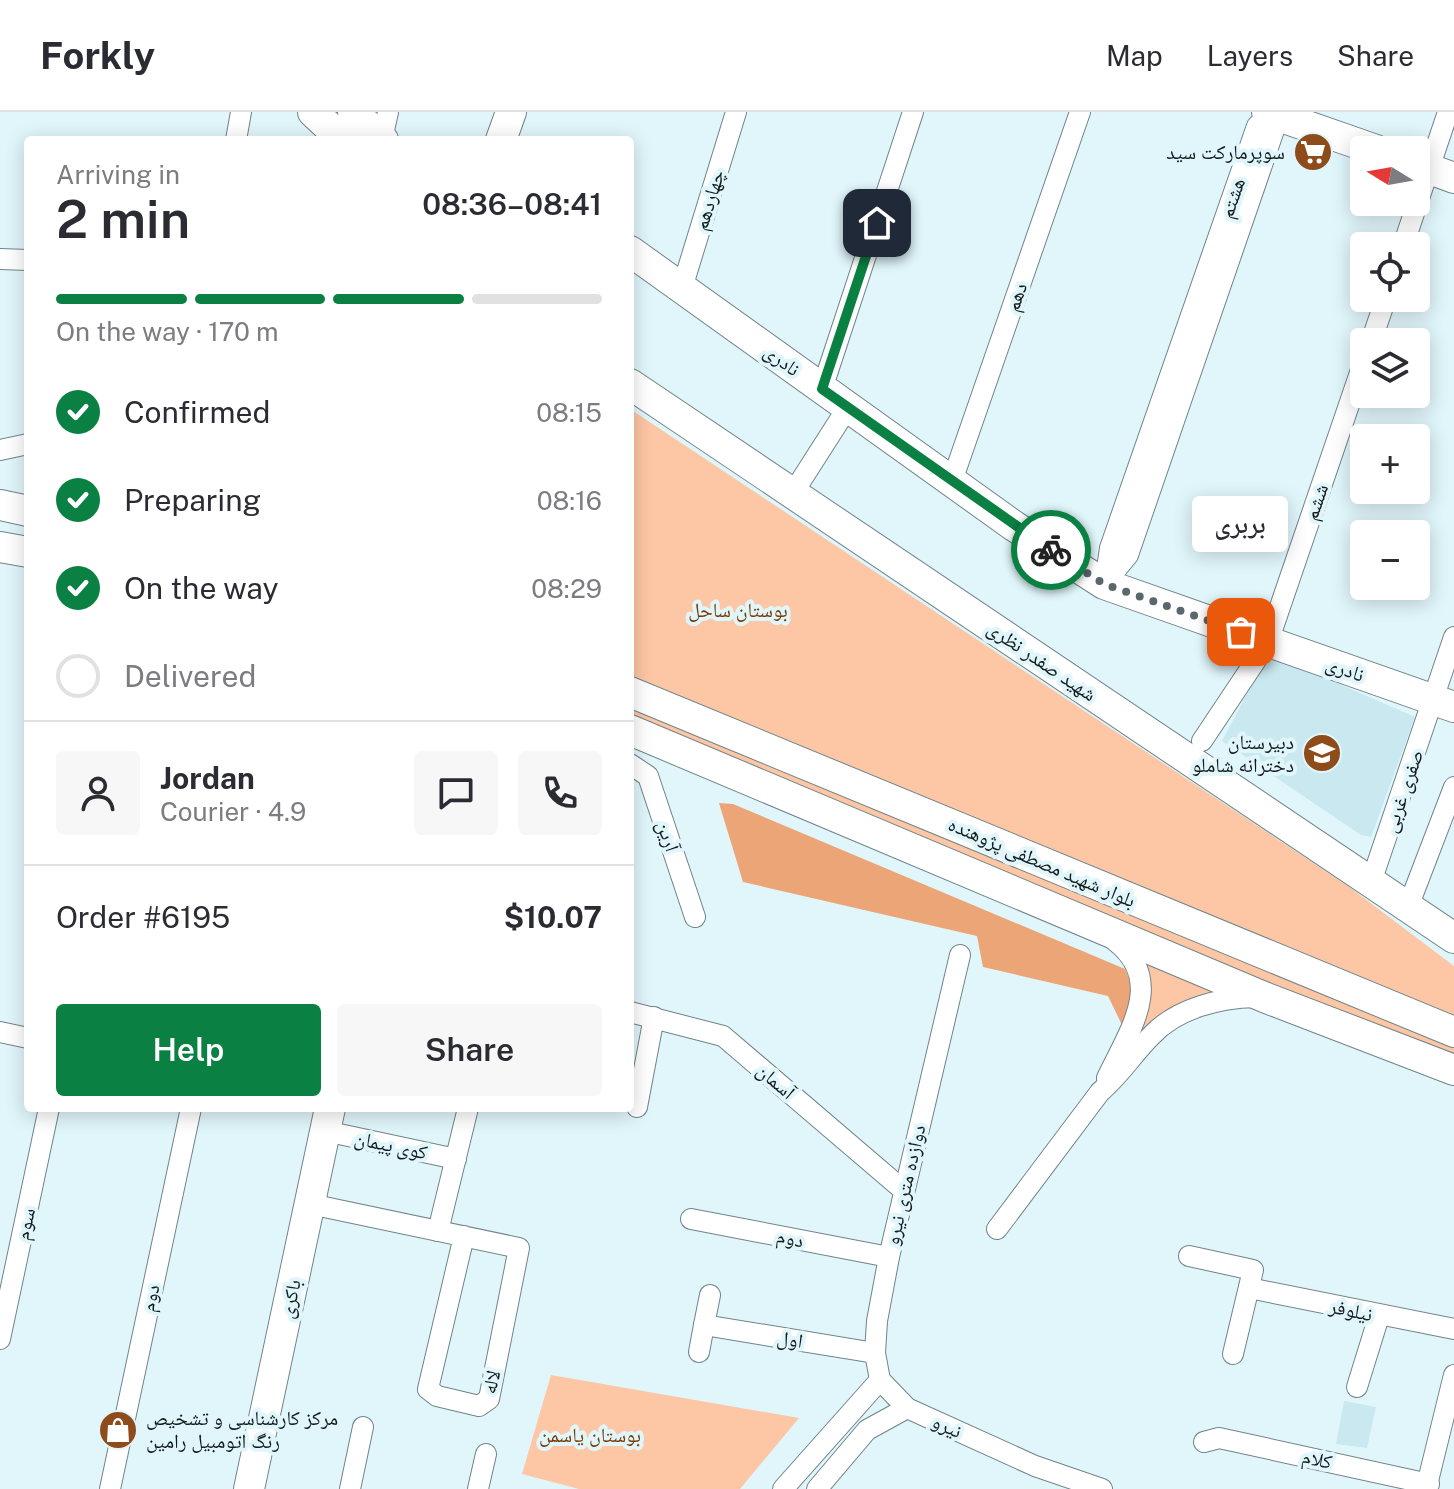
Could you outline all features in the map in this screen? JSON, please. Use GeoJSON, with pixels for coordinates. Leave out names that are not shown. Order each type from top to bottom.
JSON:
{"type":"FeatureCollection","features":[{"type":"Feature","properties":{"kind":"street"},"geometry":{"type":"LineString","coordinates":[[237,136],[241,112]]}},
{"type":"Feature","properties":{"kind":"street"},"geometry":{"type":"LineString","coordinates":[[313,112],[339,136]]}},
{"type":"Feature","properties":{"kind":"street"},"geometry":{"type":"LineString","coordinates":[[353,112],[384,130]]}},
{"type":"Feature","properties":{"kind":"street"},"geometry":{"type":"LineString","coordinates":[[502,136],[511,112]]}},
{"type":"Feature","properties":{"kind":"street","name":"چهاردهم"},"geometry":{"type":"LineString","coordinates":[[682,288],[736,112]]}},
{"type":"Feature","properties":{"kind":"street"},"geometry":{"type":"LineString","coordinates":[[822,389],[913,112]]}},
{"type":"Feature","properties":{"kind":"street","name":"دهم"},"geometry":{"type":"LineString","coordinates":[[952,481],[1080,112]]}},
{"type":"Feature","properties":{"kind":"street"},"geometry":{"type":"LineString","coordinates":[[1269,112],[1350,141]]}},
{"type":"Feature","properties":{"kind":"street","name":"هشتم"},"geometry":{"type":"LineString","coordinates":[[1104,584],[1110,548],[1257,126],[1269,112]]}},
{"type":"Feature","properties":{"kind":"street"},"geometry":{"type":"LineString","coordinates":[[1409,232],[1433,170],[1448,112]]}},
{"type":"Feature","properties":{"kind":"street","name":"نادری"},"geometry":{"type":"LineString","coordinates":[[634,254],[952,481],[1104,584],[1444,704]]}},
{"type":"Feature","properties":{"kind":"street"},"geometry":{"type":"LineString","coordinates":[[0,259],[24,260]]}},
{"type":"Feature","properties":{"kind":"street","name":"شهید صفدر نظری"},"geometry":{"type":"LineString","coordinates":[[634,387],[1454,938]]}},
{"type":"Feature","properties":{"kind":"street","name":"ششم"},"geometry":{"type":"LineString","coordinates":[[1202,741],[1268,642],[1350,402]]}},
{"type":"Feature","properties":{"kind":"street"},"geometry":{"type":"LineString","coordinates":[[800,482],[848,407]]}},
{"type":"Feature","properties":{"kind":"street"},"geometry":{"type":"LineString","coordinates":[[0,450],[24,445]]}},
{"type":"Feature","properties":{"kind":"street"},"geometry":{"type":"LineString","coordinates":[[0,505],[24,510]]}},
{"type":"Feature","properties":{"kind":"street"},"geometry":{"type":"LineString","coordinates":[[0,547],[24,551]]}},
{"type":"Feature","properties":{"kind":"street","name":"صفری غربی"},"geometry":{"type":"LineString","coordinates":[[1371,882],[1444,704],[1453,644]]}},
{"type":"Feature","properties":{"kind":"street","name":"بلوار شهید مصطفی پژوهنده"},"geometry":{"type":"LineString","coordinates":[[634,694],[1454,1032]]}},
{"type":"Feature","properties":{"kind":"street","name":"بلوار شهید مصطفی پژوهنده"},"geometry":{"type":"LineString","coordinates":[[634,732],[1264,997],[1454,1070]]}},
{"type":"Feature","properties":{"kind":"street","name":"آرین"},"geometry":{"type":"LineString","coordinates":[[634,767],[648,776],[695,917]]}},
{"type":"Feature","properties":{"kind":"street"},"geometry":{"type":"LineString","coordinates":[[1408,907],[1454,787]]}},
{"type":"Feature","properties":{"kind":"street"},"geometry":{"type":"LineString","coordinates":[[997,1229],[1100,1092],[1143,1000],[1138,971],[1130,952],[1095,925]]}},
{"type":"Feature","properties":{"kind":"street","name":"دوازده متری نیرو"},"geometry":{"type":"LineString","coordinates":[[880,1380],[875,1353],[889,1257],[902,1189],[960,955]]}},
{"type":"Feature","properties":{"kind":"street"},"geometry":{"type":"LineString","coordinates":[[1100,1092],[1119,1076],[1151,1035],[1179,1015],[1234,998],[1264,997]]}},
{"type":"Feature","properties":{"kind":"street","name":"آسمان"},"geometry":{"type":"LineString","coordinates":[[634,1013],[713,1032],[731,1042],[902,1189]]}},
{"type":"Feature","properties":{"kind":"street"},"geometry":{"type":"LineString","coordinates":[[637,1107],[654,1017]]}},
{"type":"Feature","properties":{"kind":"street"},"geometry":{"type":"LineString","coordinates":[[0,1032],[24,1037]]}},
{"type":"Feature","properties":{"kind":"street","name":"سوم"},"geometry":{"type":"LineString","coordinates":[[0,1339],[48,1112]]}},
{"type":"Feature","properties":{"kind":"street","name":"دوم"},"geometry":{"type":"LineString","coordinates":[[110,1489],[190,1112]]}},
{"type":"Feature","properties":{"kind":"street","name":"کوی پیمان"},"geometry":{"type":"LineString","coordinates":[[438,1231],[467,1112]]}},
{"type":"Feature","properties":{"kind":"street","name":"کوی پیمان"},"geometry":{"type":"LineString","coordinates":[[328,1119],[456,1159]]}},
{"type":"Feature","properties":{"kind":"street","name":"باکری"},"geometry":{"type":"LineString","coordinates":[[249,1489],[328,1119]]}},
{"type":"Feature","properties":{"kind":"street","name":"لاله"},"geometry":{"type":"LineString","coordinates":[[310,1204],[464,1236],[519,1248],[489,1399],[479,1406],[437,1396],[428,1389],[464,1236]]}},
{"type":"Feature","properties":{"kind":"street","name":"دوم"},"geometry":{"type":"LineString","coordinates":[[691,1219],[889,1257]]}},
{"type":"Feature","properties":{"kind":"street"},"geometry":{"type":"LineString","coordinates":[[1189,1256],[1253,1270],[1233,1354]]}},
{"type":"Feature","properties":{"kind":"street","name":"نیلوفر"},"geometry":{"type":"LineString","coordinates":[[1249,1288],[1454,1329]]}},
{"type":"Feature","properties":{"kind":"street"},"geometry":{"type":"LineString","coordinates":[[699,1352],[710,1295]]}},
{"type":"Feature","properties":{"kind":"street"},"geometry":{"type":"LineString","coordinates":[[1357,1387],[1379,1316]]}},
{"type":"Feature","properties":{"kind":"street","name":"اول"},"geometry":{"type":"LineString","coordinates":[[704,1325],[875,1353]]}},
{"type":"Feature","properties":{"kind":"street"},"geometry":{"type":"LineString","coordinates":[[1428,1487],[1454,1375]]}},
{"type":"Feature","properties":{"kind":"street"},"geometry":{"type":"LineString","coordinates":[[783,1489],[880,1380],[907,1408]]}},
{"type":"Feature","properties":{"kind":"street","name":"نیرو"},"geometry":{"type":"LineString","coordinates":[[817,1489],[867,1430],[907,1408],[1035,1466],[1102,1489]]}},
{"type":"Feature","properties":{"kind":"street"},"geometry":{"type":"LineString","coordinates":[[350,1489],[363,1427]]}},
{"type":"Feature","properties":{"kind":"street","name":"کلام"},"geometry":{"type":"LineString","coordinates":[[1204,1442],[1219,1438],[1428,1487]]}},
{"type":"Feature","properties":{"kind":"street"},"geometry":{"type":"LineString","coordinates":[[478,1489],[486,1454]]}},
{"type":"Feature","properties":{"kind":"shaded area"},"geometry":{"type":"Polygon","coordinates":[[[1268,653],[1415,717],[1371,837],[1361,835],[1222,741],[1268,653]]]}},
{"type":"Feature","properties":{"kind":"shaded area"},"geometry":{"type":"Polygon","coordinates":[[[719,803],[733,804],[1125,969],[1135,991],[1123,1027],[1108,996],[983,967],[977,936],[743,882],[719,803]]]}},
{"type":"Feature","properties":{"kind":"shaded area"},"geometry":{"type":"Polygon","coordinates":[[[1344,1401],[1376,1407],[1367,1448],[1336,1444],[1344,1401]]]}},
{"type":"Feature","properties":{"kind":"green space","name":"بوستان ساحل"},"geometry":{"type":"Polygon","coordinates":[[[634,412],[1348,886],[1454,966],[1454,1020],[634,680],[634,412]]]}},
{"type":"Feature","properties":{"kind":"green space"},"geometry":{"type":"Polygon","coordinates":[[[634,701],[1454,1043],[1454,1061],[634,719],[634,701]]]}},
{"type":"Feature","properties":{"kind":"green space"},"geometry":{"type":"Polygon","coordinates":[[[1145,960],[1228,994],[1202,1001],[1117,1070],[1144,1018],[1148,993],[1145,960]]]}},
{"type":"Feature","properties":{"kind":"green space","name":"بوستان یاسمن"},"geometry":{"type":"Polygon","coordinates":[[[551,1375],[799,1418],[740,1489],[579,1489],[522,1474],[551,1375]]]}},
{"type":"Feature","properties":{"kind":"way so far"},"geometry":{"type":"LineString","coordinates":[[1051,550],[1104,584],[1241,632]]}},
{"type":"Feature","properties":{"kind":"place","name":"سوپرمارکت سید"},"geometry":{"type":"Point","coordinates":[1313,152]}},
{"type":"Feature","properties":{"kind":"place","name":"بربری"},"geometry":{"type":"Point","coordinates":[1241,632]}},
{"type":"Feature","properties":{"kind":"place","name":"دبیرستان دخترانه شاملو"},"geometry":{"type":"Point","coordinates":[1322,753]}},
{"type":"Feature","properties":{"kind":"place","name":"مرکز کارشناسی و تشخیص رنگ اتومبیل رامین"},"geometry":{"type":"Point","coordinates":[118,1430]}},
{"type":"Feature","properties":{"kind":"route"},"geometry":{"type":"LineString","coordinates":[[877,223],[822,389],[1051,550]]}}]}
